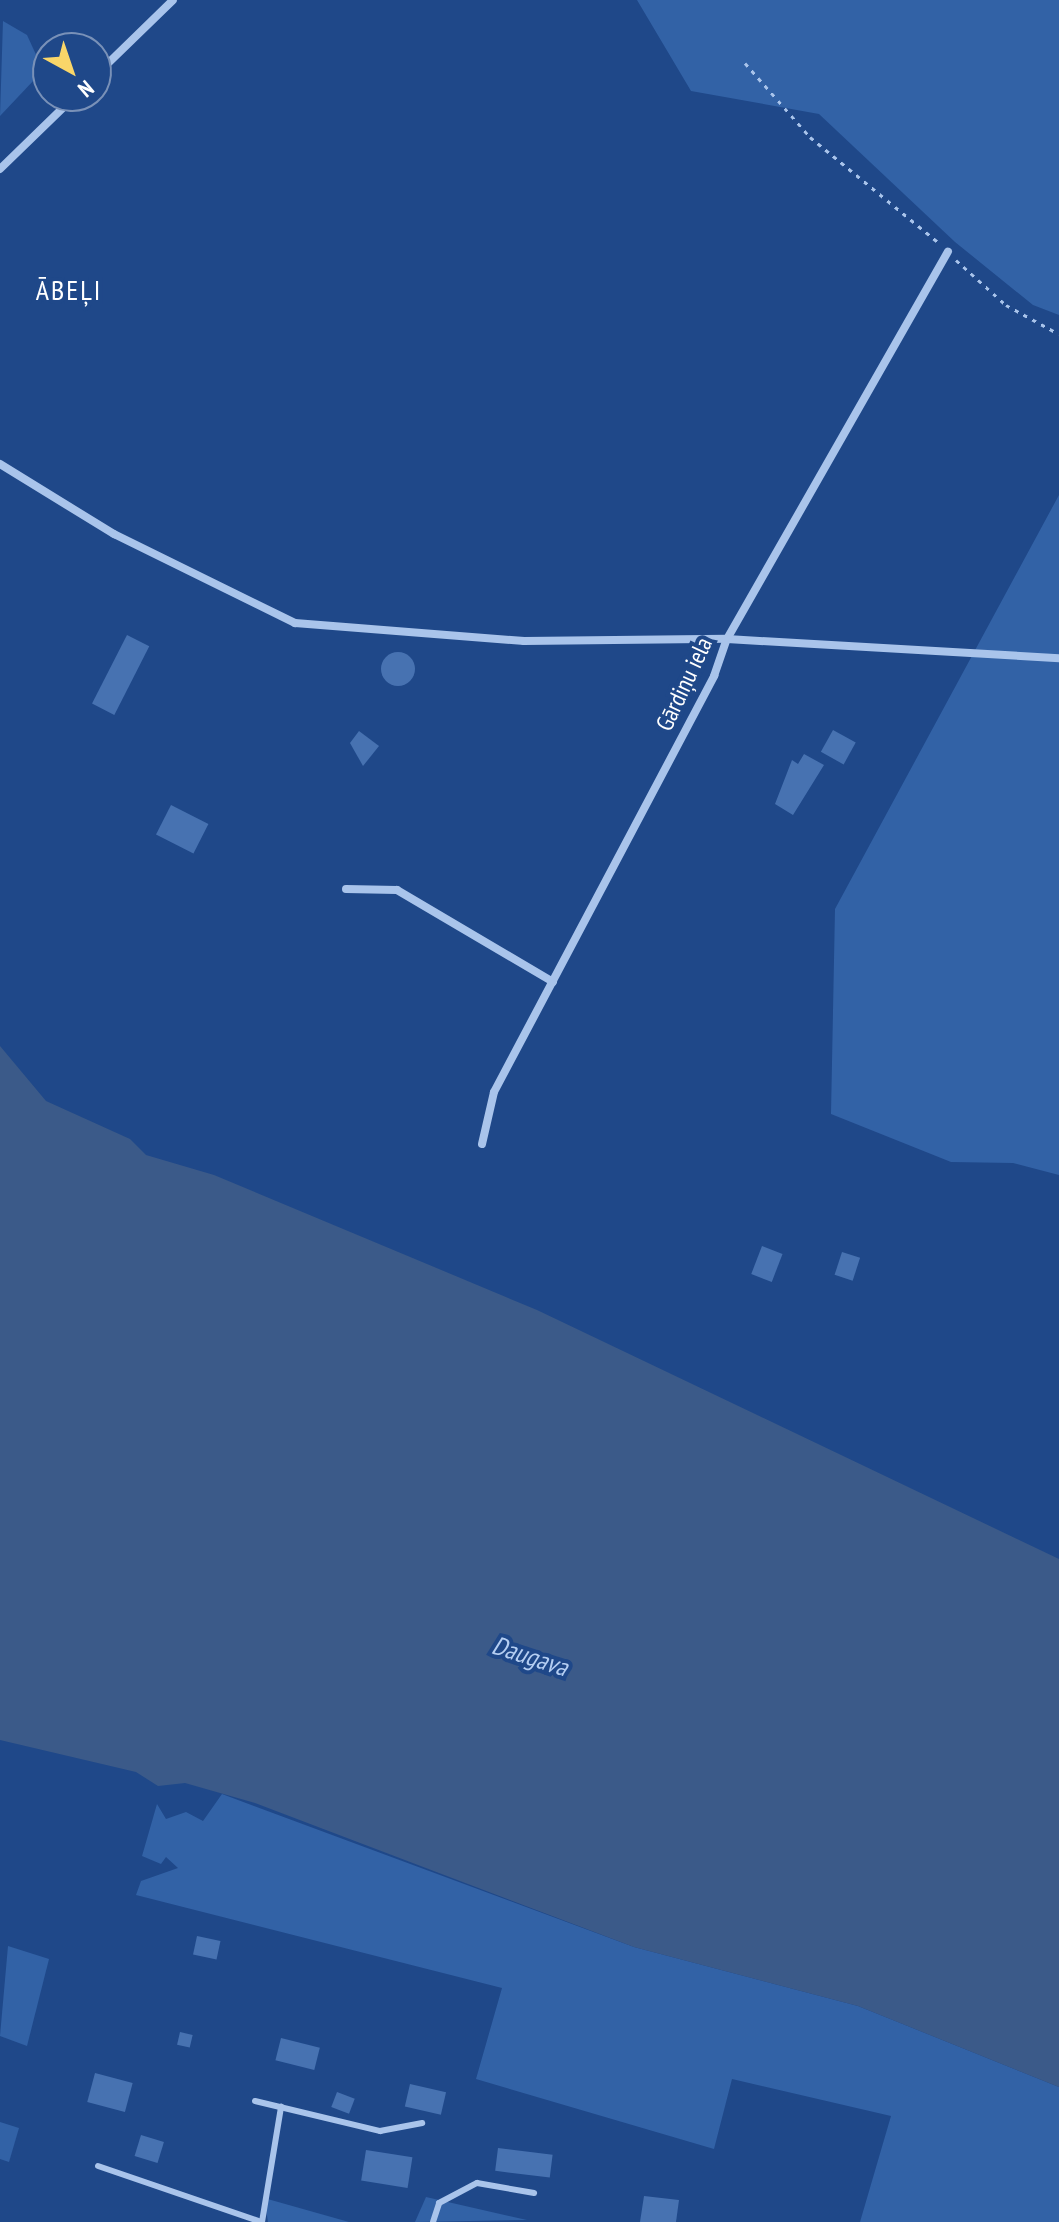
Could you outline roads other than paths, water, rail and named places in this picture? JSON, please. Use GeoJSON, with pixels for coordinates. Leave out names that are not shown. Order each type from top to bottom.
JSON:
{"type":"FeatureCollection","features":[{"type":"Feature","properties":{"kind":"street"},"geometry":{"type":"LineString","coordinates":[[112,59],[173,0]]}},
{"type":"Feature","properties":{"kind":"street"},"geometry":{"type":"LineString","coordinates":[[0,169],[59,112]]}},
{"type":"Feature","properties":{"kind":"street","name":"Gārdiņu iela"},"geometry":{"type":"LineString","coordinates":[[482,1144],[494,1092],[714,676],[727,639],[948,252]]}},
{"type":"Feature","properties":{"kind":"street"},"geometry":{"type":"LineString","coordinates":[[0,464],[114,534],[295,623],[524,641],[727,639],[1059,658]]}},
{"type":"Feature","properties":{"kind":"street"},"geometry":{"type":"LineString","coordinates":[[346,889],[397,890],[553,982]]}},
{"type":"Feature","properties":{"kind":"lane"},"geometry":{"type":"LineString","coordinates":[[255,2101],[380,2131],[422,2123]]}},
{"type":"Feature","properties":{"kind":"lane"},"geometry":{"type":"LineString","coordinates":[[98,2166],[262,2222],[281,2107]]}},
{"type":"Feature","properties":{"kind":"lane"},"geometry":{"type":"LineString","coordinates":[[433,2222],[439,2203],[477,2183],[534,2193]]}},
{"type":"Feature","properties":{"kind":"water","name":"Daugava"},"geometry":{"type":"Polygon","coordinates":[[[0,1046],[46,1101],[130,1139],[146,1155],[214,1175],[537,1310],[1059,1559],[1059,2087],[858,2006],[634,1947],[255,1803],[185,1783],[158,1786],[136,1772],[0,1740],[0,1046]]]}},
{"type":"Feature","properties":{"kind":"district","name":"ĀBEĻI"},"geometry":{"type":"Point","coordinates":[69,290]}}]}
